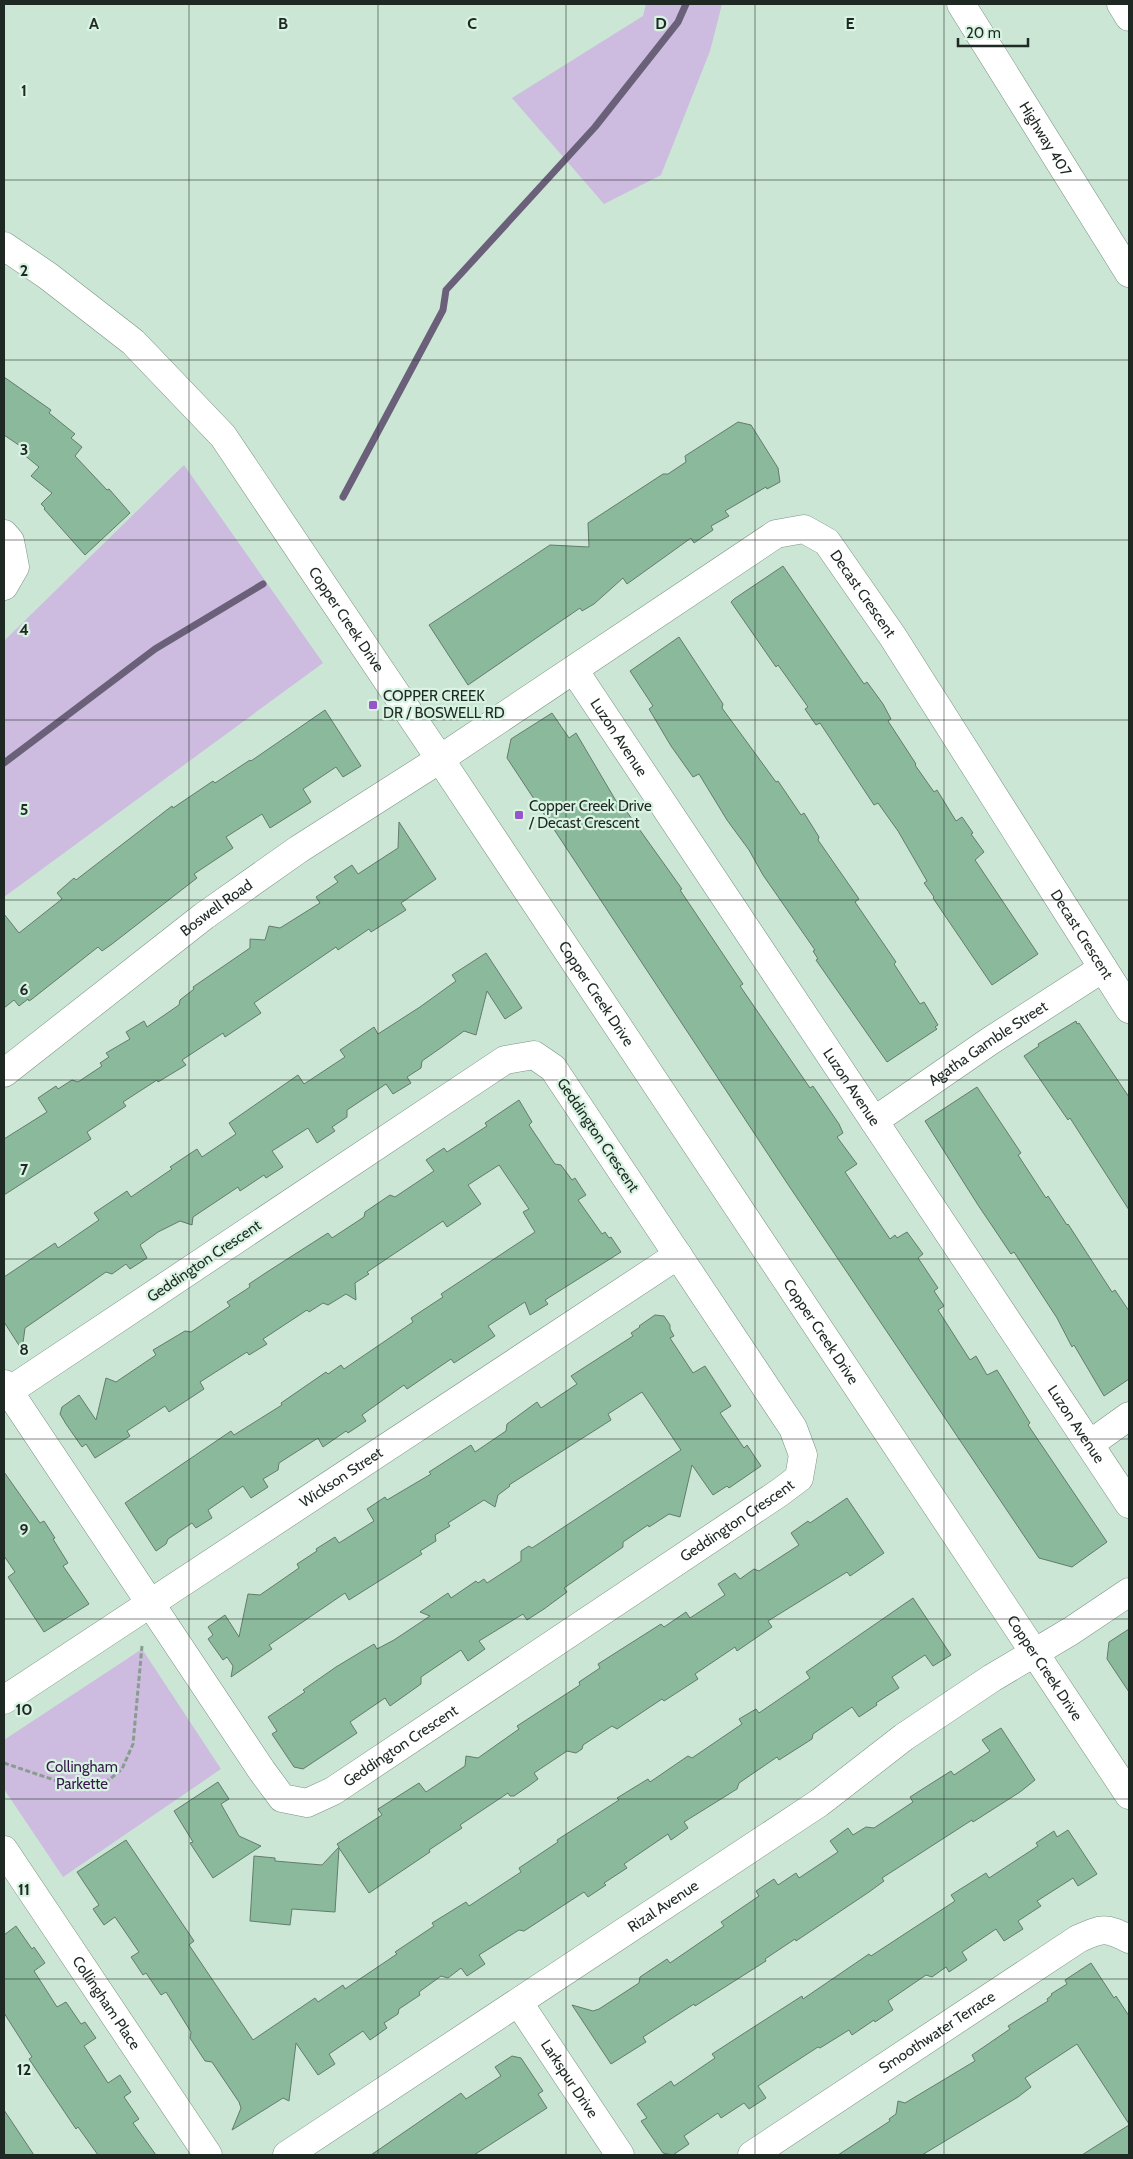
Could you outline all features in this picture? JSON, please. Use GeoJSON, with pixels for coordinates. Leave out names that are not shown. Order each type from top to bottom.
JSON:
{"type":"FeatureCollection","features":[{"type":"Feature","properties":{"kind":"main road","name":"Highway 407"},"geometry":{"type":"LineString","coordinates":[[961,4],[1129,273]]}},
{"type":"Feature","properties":{"kind":"main road"},"geometry":{"type":"LineString","coordinates":[[1121,4],[1129,18]]}},
{"type":"Feature","properties":{"kind":"main road","name":"Copper Creek Drive"},"geometry":{"type":"LineString","coordinates":[[4,246],[48,276],[133,342],[223,436],[1129,1795]]}},
{"type":"Feature","properties":{"kind":"main road","name":"Decast Crescent"},"geometry":{"type":"LineString","coordinates":[[440,759],[776,534],[804,529],[827,542],[893,637],[1129,1009]]}},
{"type":"Feature","properties":{"kind":"main road"},"geometry":{"type":"LineString","coordinates":[[4,534],[10,541],[15,567],[4,586]]}},
{"type":"Feature","properties":{"kind":"main road","name":"Luzon Avenue"},"geometry":{"type":"LineString","coordinates":[[574,670],[1129,1504]]}},
{"type":"Feature","properties":{"kind":"main road","name":"Boswell Road"},"geometry":{"type":"LineString","coordinates":[[4,1073],[204,916],[299,849],[440,759]]}},
{"type":"Feature","properties":{"kind":"main road","name":"Agatha Gamble Street"},"geometry":{"type":"LineString","coordinates":[[874,1121],[990,1041],[1103,968]]}},
{"type":"Feature","properties":{"kind":"main road","name":"Geddington Crescent"},"geometry":{"type":"LineString","coordinates":[[534,1055],[553,1068],[793,1428],[803,1455],[799,1478],[350,1780],[333,1791],[307,1803],[282,1798],[150,1605],[6,1387],[505,1060],[534,1055]]}},
{"type":"Feature","properties":{"kind":"main road","name":"Wickson Street"},"geometry":{"type":"LineString","coordinates":[[4,1700],[678,1255]]}},
{"type":"Feature","properties":{"kind":"main road"},"geometry":{"type":"LineString","coordinates":[[1090,1444],[1129,1416]]}},
{"type":"Feature","properties":{"kind":"main road","name":"Rizal Avenue"},"geometry":{"type":"LineString","coordinates":[[287,2155],[819,1803],[904,1737],[1129,1592]]}},
{"type":"Feature","properties":{"kind":"main road","name":"Collingham Place"},"geometry":{"type":"LineString","coordinates":[[4,1850],[208,2155]]}},
{"type":"Feature","properties":{"kind":"main road","name":"Smoothwater Terrace"},"geometry":{"type":"LineString","coordinates":[[752,2155],[1078,1939],[1096,1931],[1110,1930],[1129,1939]]}},
{"type":"Feature","properties":{"kind":"main road","name":"Larkspur Drive"},"geometry":{"type":"LineString","coordinates":[[519,2003],[620,2155]]}},
{"type":"Feature","properties":{"kind":"path"},"geometry":{"type":"LineString","coordinates":[[4,1763],[69,1784],[92,1786],[109,1780],[122,1769],[133,1744],[142,1646]]}},
{"type":"Feature","properties":{"kind":"green space"},"geometry":{"type":"Polygon","coordinates":[[[646,4],[722,4],[710,51],[661,175],[604,204],[512,98],[643,16],[646,4]]]}},
{"type":"Feature","properties":{"kind":"green space"},"geometry":{"type":"Polygon","coordinates":[[[184,465],[323,663],[4,897],[4,641],[184,465]]]}},
{"type":"Feature","properties":{"kind":"green space","name":"Collingham Parkette"},"geometry":{"type":"Polygon","coordinates":[[[142,1649],[221,1769],[63,1877],[4,1789],[4,1740],[142,1649]]]}},
{"type":"Feature","properties":{"kind":"building"},"geometry":{"type":"Polygon","coordinates":[[[4,377],[51,410],[49,413],[75,434],[71,438],[82,447],[75,456],[107,490],[109,489],[130,513],[85,555],[41,504],[52,493],[31,476],[39,467],[23,454],[26,450],[4,435],[4,377]]]}},
{"type":"Feature","properties":{"kind":"building"},"geometry":{"type":"Polygon","coordinates":[[[738,422],[751,425],[778,468],[780,482],[767,489],[766,487],[725,511],[729,516],[711,526],[713,530],[694,543],[691,538],[627,584],[623,578],[594,604],[582,611],[580,608],[468,685],[429,625],[550,545],[589,547],[588,523],[663,474],[668,474],[686,462],[685,456],[738,422]]]}},
{"type":"Feature","properties":{"kind":"building"},"geometry":{"type":"Polygon","coordinates":[[[783,566],[864,684],[867,682],[883,704],[891,719],[888,721],[934,792],[937,790],[956,821],[962,817],[973,833],[971,834],[984,852],[975,860],[1038,954],[992,985],[933,898],[924,883],[927,881],[898,831],[878,803],[874,805],[820,723],[816,725],[805,709],[808,707],[778,665],[776,667],[731,602],[783,566]]]}},
{"type":"Feature","properties":{"kind":"building"},"geometry":{"type":"Polygon","coordinates":[[[679,637],[723,704],[722,708],[776,782],[778,781],[801,815],[804,813],[819,837],[818,840],[859,899],[855,902],[896,962],[894,964],[920,1004],[924,1002],[938,1025],[935,1027],[937,1029],[887,1062],[816,960],[818,959],[813,951],[815,950],[763,875],[749,850],[727,820],[699,774],[693,777],[671,746],[649,709],[653,706],[630,671],[679,637]]]}},
{"type":"Feature","properties":{"kind":"building"},"geometry":{"type":"Polygon","coordinates":[[[325,710],[361,766],[343,777],[336,767],[303,789],[311,802],[270,828],[262,814],[226,837],[233,848],[194,874],[197,878],[112,944],[102,951],[98,947],[29,1001],[28,999],[19,1006],[14,1000],[4,1008],[4,914],[19,933],[62,899],[57,893],[74,878],[76,880],[172,806],[173,808],[213,781],[215,783],[251,761],[325,710]]]}},
{"type":"Feature","properties":{"kind":"building"},"geometry":{"type":"Polygon","coordinates":[[[552,713],[569,738],[576,733],[619,806],[622,805],[682,889],[680,890],[743,984],[740,986],[810,1088],[813,1086],[839,1124],[843,1133],[837,1137],[857,1164],[845,1172],[890,1239],[895,1235],[897,1238],[907,1232],[923,1254],[918,1258],[938,1288],[934,1291],[944,1306],[938,1310],[970,1360],[976,1356],[987,1375],[997,1370],[1030,1423],[1028,1425],[1107,1542],[1072,1567],[1039,1558],[787,1183],[507,758],[511,739],[552,713]]]}},
{"type":"Feature","properties":{"kind":"building"},"geometry":{"type":"Polygon","coordinates":[[[399,822],[436,879],[401,903],[406,910],[371,932],[369,929],[338,950],[336,947],[254,1003],[261,1013],[225,1037],[223,1033],[182,1060],[186,1065],[158,1082],[157,1080],[123,1102],[126,1106],[87,1132],[91,1139],[4,1195],[4,1139],[47,1112],[38,1098],[56,1086],[58,1089],[72,1080],[78,1082],[102,1066],[100,1063],[109,1057],[106,1053],[130,1039],[126,1032],[144,1021],[147,1027],[179,1005],[180,1000],[194,989],[193,987],[250,948],[250,939],[265,940],[269,926],[280,928],[320,903],[316,897],[338,882],[334,877],[352,865],[358,874],[398,848],[399,822]]]}},
{"type":"Feature","properties":{"kind":"building"},"geometry":{"type":"Polygon","coordinates":[[[486,953],[522,1008],[505,1019],[487,991],[476,1035],[464,1031],[422,1061],[421,1068],[407,1077],[411,1083],[393,1094],[386,1084],[347,1110],[347,1117],[332,1127],[335,1131],[317,1143],[308,1128],[272,1151],[283,1167],[266,1178],[264,1175],[240,1191],[238,1187],[193,1217],[192,1225],[180,1221],[158,1232],[140,1245],[147,1258],[130,1269],[126,1264],[112,1274],[106,1272],[25,1328],[22,1350],[4,1322],[4,1277],[55,1243],[58,1248],[99,1220],[94,1213],[127,1191],[131,1197],[197,1149],[202,1157],[236,1134],[229,1123],[298,1075],[304,1084],[345,1057],[340,1050],[374,1027],[378,1034],[420,1007],[456,981],[452,975],[486,953]]]}},
{"type":"Feature","properties":{"kind":"building"},"geometry":{"type":"Polygon","coordinates":[[[1076,1021],[1129,1097],[1129,1210],[1070,1118],[1068,1120],[1024,1056],[1039,1046],[1038,1044],[1076,1021]]]}},
{"type":"Feature","properties":{"kind":"building"},"geometry":{"type":"Polygon","coordinates":[[[977,1087],[1021,1153],[1018,1155],[1046,1198],[1048,1196],[1112,1292],[1115,1290],[1129,1311],[1129,1379],[1104,1396],[1074,1345],[1072,1347],[1057,1318],[1014,1252],[1011,1254],[978,1205],[925,1121],[977,1087]]]}},
{"type":"Feature","properties":{"kind":"building"},"geometry":{"type":"Polygon","coordinates":[[[519,1100],[532,1122],[529,1125],[555,1164],[561,1165],[572,1180],[575,1178],[586,1195],[578,1200],[602,1234],[605,1232],[609,1238],[611,1237],[621,1252],[545,1300],[548,1304],[530,1315],[525,1302],[488,1326],[495,1336],[454,1363],[451,1359],[407,1389],[404,1385],[362,1415],[366,1421],[348,1433],[346,1431],[323,1447],[318,1438],[279,1463],[278,1470],[263,1479],[268,1487],[251,1498],[243,1486],[208,1510],[212,1518],[196,1528],[192,1523],[168,1539],[166,1544],[156,1551],[125,1503],[231,1431],[234,1435],[282,1405],[281,1403],[326,1372],[328,1374],[341,1365],[344,1369],[413,1322],[411,1318],[443,1297],[441,1294],[535,1232],[523,1212],[529,1209],[499,1165],[468,1185],[481,1204],[447,1227],[443,1221],[367,1272],[369,1274],[355,1283],[356,1300],[346,1294],[328,1305],[323,1303],[309,1312],[307,1310],[263,1339],[267,1344],[249,1355],[247,1352],[200,1382],[204,1389],[169,1412],[165,1406],[127,1431],[130,1436],[95,1458],[86,1444],[82,1447],[66,1424],[60,1414],[62,1407],[79,1395],[96,1420],[106,1378],[116,1382],[156,1355],[153,1350],[185,1331],[191,1332],[230,1306],[227,1302],[250,1287],[249,1284],[267,1272],[328,1233],[332,1238],[364,1217],[365,1212],[390,1195],[395,1197],[434,1171],[426,1160],[444,1148],[447,1152],[487,1126],[485,1123],[519,1100]]]}},
{"type":"Feature","properties":{"kind":"building"},"geometry":{"type":"Polygon","coordinates":[[[655,1315],[664,1316],[670,1325],[674,1336],[670,1338],[693,1373],[705,1366],[731,1406],[720,1413],[744,1448],[747,1445],[761,1466],[729,1488],[727,1486],[713,1495],[692,1465],[680,1517],[669,1514],[649,1527],[648,1525],[623,1542],[623,1547],[564,1588],[567,1592],[544,1609],[527,1620],[523,1614],[479,1641],[485,1649],[468,1661],[461,1650],[421,1677],[421,1684],[390,1706],[385,1698],[350,1722],[357,1733],[303,1769],[294,1767],[272,1734],[277,1731],[268,1717],[305,1692],[303,1690],[336,1667],[374,1644],[377,1649],[394,1640],[430,1616],[420,1612],[448,1593],[451,1598],[476,1581],[478,1583],[484,1579],[487,1583],[521,1561],[521,1551],[529,1546],[532,1548],[681,1450],[642,1392],[608,1414],[611,1420],[509,1485],[498,1495],[495,1507],[484,1500],[448,1523],[450,1526],[435,1535],[436,1541],[420,1551],[422,1554],[349,1600],[345,1593],[269,1645],[272,1649],[231,1677],[233,1666],[227,1657],[223,1660],[208,1639],[213,1635],[208,1627],[225,1615],[239,1637],[248,1594],[260,1595],[299,1568],[297,1564],[317,1551],[316,1549],[335,1537],[339,1543],[374,1521],[367,1509],[385,1497],[387,1500],[431,1474],[429,1472],[471,1445],[475,1452],[506,1431],[507,1424],[537,1402],[541,1408],[577,1384],[571,1376],[633,1336],[631,1333],[655,1315]]]}},
{"type":"Feature","properties":{"kind":"building"},"geometry":{"type":"Polygon","coordinates":[[[4,1472],[40,1523],[44,1521],[55,1538],[53,1539],[68,1563],[63,1566],[89,1604],[44,1632],[8,1577],[15,1572],[4,1556],[4,1472]]]}},
{"type":"Feature","properties":{"kind":"building"},"geometry":{"type":"Polygon","coordinates":[[[847,1498],[884,1553],[850,1576],[847,1572],[768,1621],[772,1627],[737,1651],[735,1647],[695,1674],[698,1679],[664,1701],[662,1699],[617,1729],[612,1726],[583,1745],[582,1749],[576,1753],[567,1751],[534,1773],[538,1779],[530,1785],[514,1796],[510,1796],[508,1793],[460,1825],[462,1828],[429,1850],[430,1852],[369,1893],[339,1848],[335,1912],[292,1909],[290,1925],[250,1921],[254,1856],[275,1858],[275,1861],[322,1865],[339,1847],[337,1844],[382,1815],[378,1809],[419,1783],[426,1792],[465,1766],[466,1756],[478,1758],[519,1729],[517,1726],[580,1685],[579,1682],[600,1668],[598,1664],[661,1624],[664,1627],[686,1612],[690,1618],[725,1595],[718,1584],[735,1573],[740,1579],[754,1569],[759,1571],[799,1545],[791,1533],[808,1521],[810,1523],[847,1498]]]}},
{"type":"Feature","properties":{"kind":"building"},"geometry":{"type":"Polygon","coordinates":[[[913,1598],[951,1655],[933,1666],[925,1655],[892,1677],[899,1688],[876,1703],[877,1705],[859,1717],[852,1707],[813,1734],[812,1739],[779,1760],[777,1757],[739,1783],[737,1789],[684,1822],[688,1828],[671,1840],[668,1834],[624,1864],[627,1868],[604,1883],[606,1885],[588,1897],[584,1892],[524,1931],[519,1930],[479,1955],[485,1964],[467,1976],[461,1968],[448,1978],[441,1976],[419,1992],[420,1995],[399,2009],[398,2014],[384,2023],[387,2028],[370,2040],[363,2031],[329,2054],[335,2064],[318,2075],[296,2043],[289,2101],[283,2098],[232,2130],[241,2108],[239,2102],[212,2062],[205,2061],[190,2038],[191,2032],[166,1992],[161,1995],[146,1973],[143,1975],[131,1957],[139,1952],[115,1917],[104,1925],[93,1909],[99,1905],[77,1872],[126,1840],[194,1941],[189,1945],[253,2040],[315,1998],[318,2002],[343,1985],[345,1989],[434,1926],[432,1923],[466,1902],[469,1906],[521,1872],[519,1868],[558,1842],[557,1840],[619,1800],[617,1798],[648,1779],[650,1782],[688,1756],[692,1758],[742,1724],[739,1719],[756,1709],[759,1713],[810,1678],[806,1672],[913,1598]]]}},
{"type":"Feature","properties":{"kind":"building"},"geometry":{"type":"Polygon","coordinates":[[[1129,1629],[1129,1692],[1107,1659],[1109,1642],[1129,1629]]]}},
{"type":"Feature","properties":{"kind":"building"},"geometry":{"type":"Polygon","coordinates":[[[1001,1728],[1035,1780],[1020,1792],[973,1822],[972,1820],[882,1878],[884,1881],[869,1892],[796,1941],[795,1939],[765,1959],[766,1961],[643,2037],[646,2042],[611,2064],[572,2005],[593,2011],[599,2009],[639,1983],[640,1977],[667,1959],[670,1963],[724,1926],[721,1922],[759,1896],[756,1891],[774,1879],[778,1885],[796,1873],[799,1878],[838,1852],[830,1841],[848,1828],[853,1835],[866,1827],[874,1828],[913,1802],[910,1797],[951,1771],[954,1775],[990,1751],[982,1740],[1001,1728]]]}},
{"type":"Feature","properties":{"kind":"building"},"geometry":{"type":"Polygon","coordinates":[[[218,1782],[229,1799],[221,1804],[239,1836],[261,1846],[213,1878],[190,1843],[193,1842],[174,1811],[218,1782]]]}},
{"type":"Feature","properties":{"kind":"building"},"geometry":{"type":"Polygon","coordinates":[[[1068,1830],[1097,1874],[1078,1886],[1073,1878],[1037,1901],[1041,1906],[1018,1921],[1023,1929],[1004,1941],[996,1929],[962,1952],[967,1960],[949,1972],[946,1967],[932,1977],[926,1975],[888,2001],[893,2010],[875,2022],[874,2020],[852,2035],[849,2030],[820,2048],[818,2047],[758,2086],[766,2098],[749,2109],[744,2103],[721,2118],[718,2113],[684,2136],[689,2144],[673,2155],[663,2153],[641,2121],[647,2118],[637,2104],[671,2081],[674,2086],[715,2058],[712,2054],[802,1996],[803,1999],[869,1954],[871,1956],[955,1901],[951,1895],[986,1873],[989,1878],[1038,1846],[1036,1843],[1054,1831],[1057,1837],[1068,1830]]]}},
{"type":"Feature","properties":{"kind":"building"},"geometry":{"type":"Polygon","coordinates":[[[16,1926],[32,1949],[34,1947],[45,1963],[34,1971],[57,2007],[66,2002],[81,2024],[85,2022],[96,2038],[84,2046],[108,2083],[120,2075],[131,2092],[124,2097],[139,2119],[133,2123],[156,2155],[98,2155],[78,2127],[76,2129],[29,2059],[32,2057],[4,2013],[4,1935],[16,1926]]]}},
{"type":"Feature","properties":{"kind":"building"},"geometry":{"type":"Polygon","coordinates":[[[1091,1963],[1114,1998],[1116,1996],[1129,2016],[1129,2124],[1077,2044],[1025,2078],[1031,2087],[1018,2097],[922,2155],[838,2155],[890,2121],[889,2119],[896,2114],[898,2101],[905,2103],[975,2061],[972,2055],[1010,2029],[1008,2026],[1048,2001],[1047,1999],[1051,1994],[1067,1984],[1065,1980],[1091,1963]]]}},
{"type":"Feature","properties":{"kind":"building"},"geometry":{"type":"Polygon","coordinates":[[[512,2056],[521,2058],[543,2091],[538,2094],[547,2108],[474,2155],[371,2155],[461,2093],[466,2099],[501,2076],[495,2067],[512,2056]]]}},
{"type":"Feature","properties":{"kind":"building"},"geometry":{"type":"Polygon","coordinates":[[[4,2110],[34,2155],[4,2155],[4,2110]]]}},
{"type":"Feature","properties":{"kind":"building"},"geometry":{"type":"Polygon","coordinates":[[[1129,2125],[1129,2155],[1082,2155],[1129,2125]]]}},
{"type":"Feature","properties":{"kind":"waterway"},"geometry":{"type":"LineString","coordinates":[[343,497],[443,310],[446,290],[595,127],[678,22],[686,4]]}},
{"type":"Feature","properties":{"kind":"waterway"},"geometry":{"type":"LineString","coordinates":[[4,763],[155,649],[263,584]]}},
{"type":"Feature","properties":{"kind":"place","name":"COPPER CREEK DR / BOSWELL RD"},"geometry":{"type":"Point","coordinates":[373,705]}},
{"type":"Feature","properties":{"kind":"place","name":"Copper Creek Drive / Decast Crescent"},"geometry":{"type":"Point","coordinates":[519,815]}}]}
